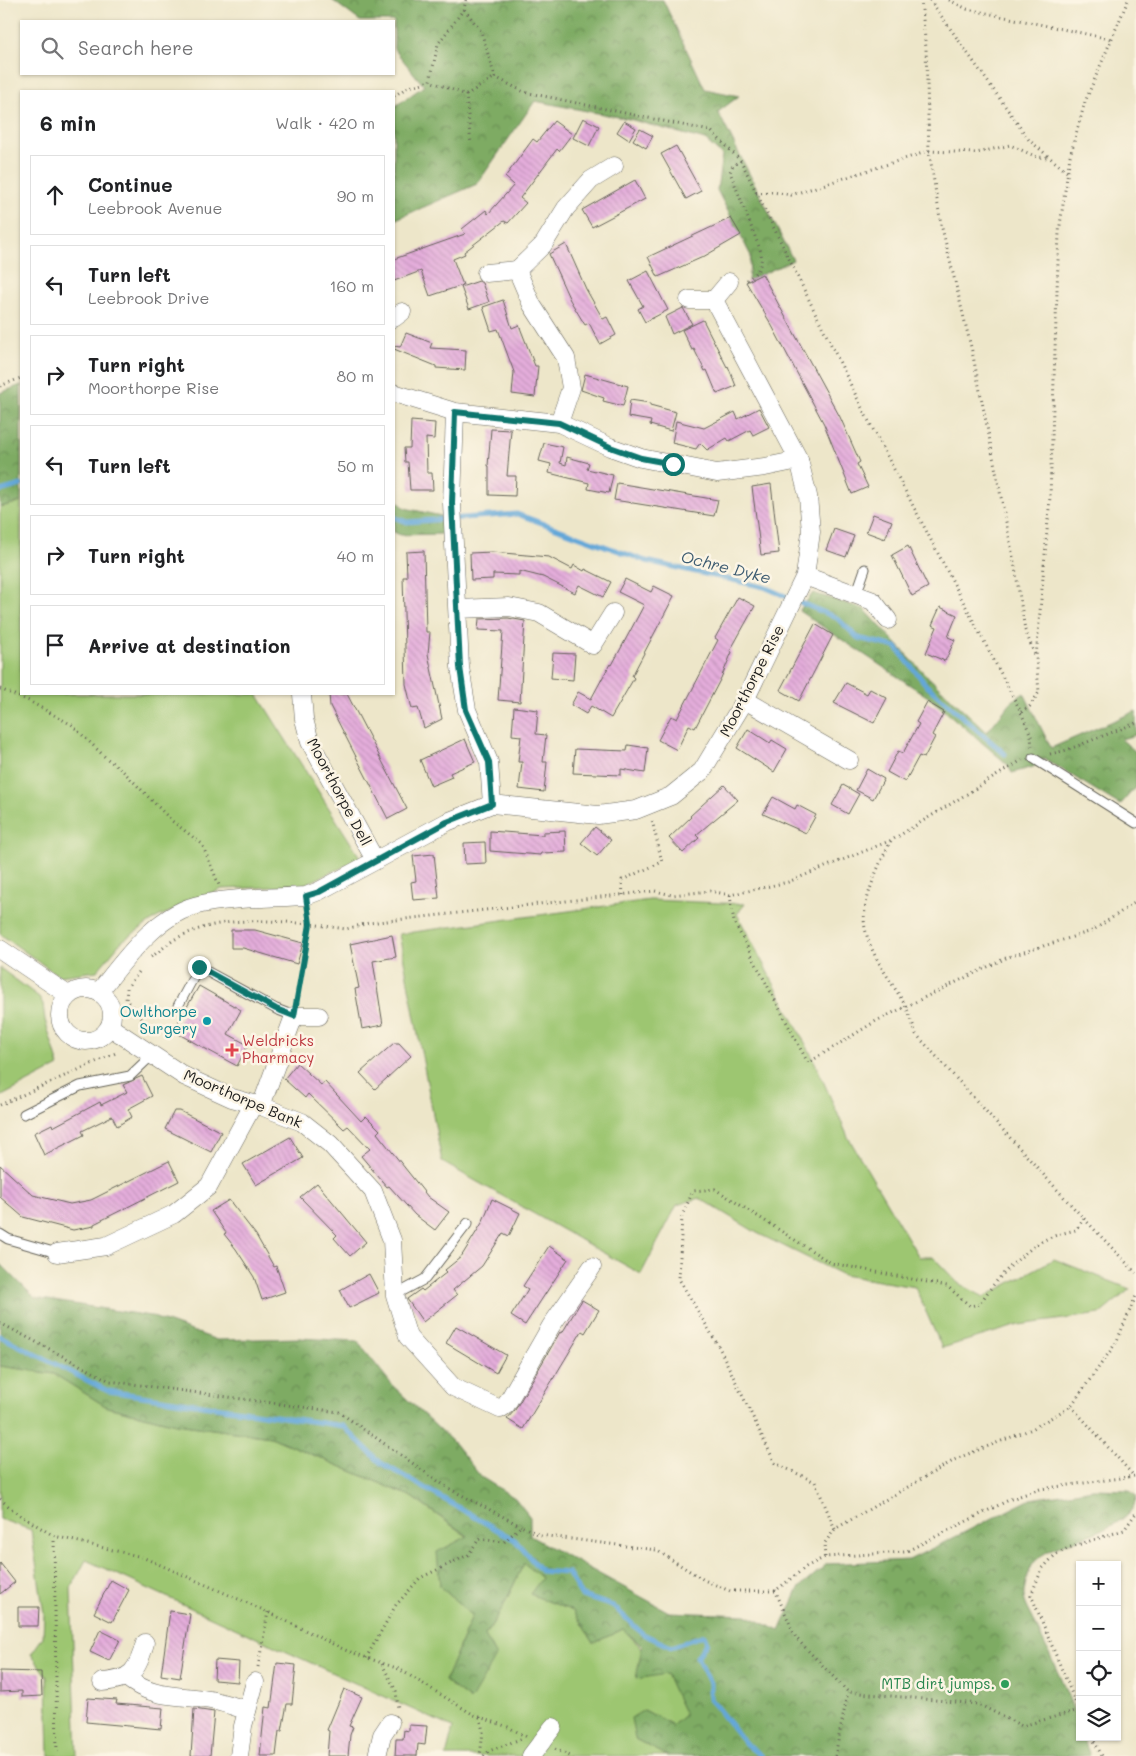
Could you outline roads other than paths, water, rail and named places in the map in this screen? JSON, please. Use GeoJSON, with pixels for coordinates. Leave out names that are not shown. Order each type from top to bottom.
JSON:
{"type":"FeatureCollection","features":[{"type":"Feature","properties":{"kind":"street"},"geometry":{"type":"LineString","coordinates":[[486,273],[517,270],[543,245],[572,201],[591,180],[614,166]]}},
{"type":"Feature","properties":{"kind":"street"},"geometry":{"type":"LineString","coordinates":[[517,270],[532,305],[566,358],[571,388],[559,423]]}},
{"type":"Feature","properties":{"kind":"street"},"geometry":{"type":"LineString","coordinates":[[689,300],[714,300],[729,282]]}},
{"type":"Feature","properties":{"kind":"street","name":"Moorthorpe Rise"},"geometry":{"type":"LineString","coordinates":[[99,992],[136,945],[167,919],[201,904],[306,896],[319,892],[447,822],[492,804],[598,815],[636,810],[671,796],[702,771],[746,700],[803,580],[811,532],[808,496],[799,460],[714,300]]}},
{"type":"Feature","properties":{"kind":"street"},"geometry":{"type":"LineString","coordinates":[[395,392],[455,412],[559,423],[610,447],[641,458],[717,473],[765,468],[799,460]]}},
{"type":"Feature","properties":{"kind":"street"},"geometry":{"type":"LineString","coordinates":[[455,412],[452,503],[460,667],[466,710],[489,762],[492,804]]}},
{"type":"Feature","properties":{"kind":"street"},"geometry":{"type":"LineString","coordinates":[[803,580],[873,601],[888,620]]}},
{"type":"Feature","properties":{"kind":"street"},"geometry":{"type":"LineString","coordinates":[[458,609],[509,607],[539,613],[593,645],[613,613]]}},
{"type":"Feature","properties":{"kind":"street","name":"Moorthorpe Dell"},"geometry":{"type":"LineString","coordinates":[[302,695],[304,720],[310,742],[375,860]]}},
{"type":"Feature","properties":{"kind":"street"},"geometry":{"type":"LineString","coordinates":[[746,700],[849,760]]}},
{"type":"Feature","properties":{"kind":"street"},"geometry":{"type":"LineString","coordinates":[[0,949],[68,995]]}},
{"type":"Feature","properties":{"kind":"street"},"geometry":{"type":"LineString","coordinates":[[85,988],[99,992],[111,1006],[112,1018],[110,1027],[104,1034],[96,1039],[86,1041],[69,1035],[63,1028],[60,1013],[62,1004],[68,995],[85,988]]}},
{"type":"Feature","properties":{"kind":"street"},"geometry":{"type":"LineString","coordinates":[[57,1253],[106,1246],[174,1214],[209,1186],[257,1105],[294,1016],[319,1016]]}},
{"type":"Feature","properties":{"kind":"street","name":"Moorthorpe Bank"},"geometry":{"type":"LineString","coordinates":[[110,1027],[184,1076],[232,1098],[302,1122],[330,1144],[373,1191],[392,1240],[395,1295],[408,1337],[453,1387],[500,1409],[506,1405],[551,1326],[592,1267]]}},
{"type":"Feature","properties":{"kind":"street"},"geometry":{"type":"LineString","coordinates":[[102,1682],[126,1677],[140,1662],[145,1643]]}},
{"type":"Feature","properties":{"kind":"street"},"geometry":{"type":"LineString","coordinates":[[126,1677],[145,1691],[156,1694],[212,1700],[247,1710]]}},
{"type":"Feature","properties":{"kind":"street"},"geometry":{"type":"LineString","coordinates":[[239,1756],[247,1710],[255,1682]]}},
{"type":"Feature","properties":{"kind":"street"},"geometry":{"type":"LineString","coordinates":[[377,1756],[382,1735],[390,1723]]}},
{"type":"Feature","properties":{"kind":"street"},"geometry":{"type":"LineString","coordinates":[[532,1745],[553,1726]]}},
{"type":"Feature","properties":{"kind":"lane"},"geometry":{"type":"LineString","coordinates":[[856,595],[864,569]]}},
{"type":"Feature","properties":{"kind":"lane"},"geometry":{"type":"LineString","coordinates":[[1033,758],[1136,823]]}},
{"type":"Feature","properties":{"kind":"lane"},"geometry":{"type":"LineString","coordinates":[[178,1006],[199,967],[276,1009],[294,1016]]}},
{"type":"Feature","properties":{"kind":"lane"},"geometry":{"type":"LineString","coordinates":[[24,1114],[80,1086],[130,1076],[152,1054]]}},
{"type":"Feature","properties":{"kind":"lane"},"geometry":{"type":"LineString","coordinates":[[395,1295],[425,1279],[468,1223]]}},
{"type":"Feature","properties":{"kind":"lane"},"geometry":{"type":"LineString","coordinates":[[0,1234],[8,1239],[57,1253]]}},
{"type":"Feature","properties":{"kind":"waterway","name":"Ochre Dyke"},"geometry":{"type":"LineString","coordinates":[[0,491],[20,485]]}},
{"type":"Feature","properties":{"kind":"waterway","name":"Ochre Dyke"},"geometry":{"type":"LineString","coordinates":[[395,517],[407,522],[517,514],[646,561],[764,587],[837,618],[858,638],[896,647],[927,686],[1005,754]]}},
{"type":"Feature","properties":{"kind":"waterway"},"geometry":{"type":"LineString","coordinates":[[0,1336],[108,1391],[343,1426],[381,1463],[515,1540],[541,1571],[568,1573],[582,1596],[613,1606],[643,1634],[671,1647],[704,1635],[707,1642],[697,1657],[710,1683],[710,1699],[746,1744],[761,1756]]}},
{"type":"Feature","properties":{"kind":"place","name":"Owlthorpe Surgery"},"geometry":{"type":"Point","coordinates":[207,1021]}},
{"type":"Feature","properties":{"kind":"place","name":"Weldricks Pharmacy"},"geometry":{"type":"Point","coordinates":[232,1050]}},
{"type":"Feature","properties":{"kind":"place","name":"MTB dirt jumps."},"geometry":{"type":"Point","coordinates":[1005,1684]}}]}
